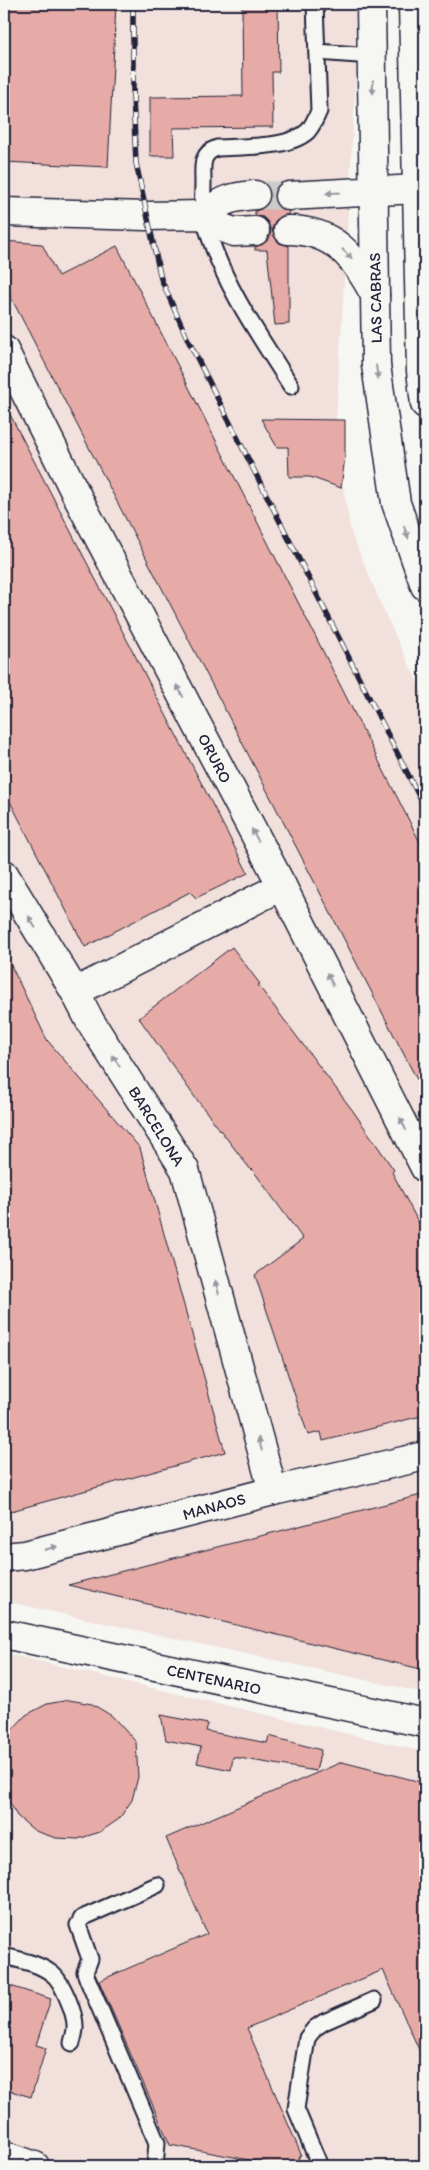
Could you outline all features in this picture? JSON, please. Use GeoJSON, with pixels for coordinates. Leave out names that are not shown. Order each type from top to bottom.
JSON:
{"type":"FeatureCollection","features":[{"type":"Feature","properties":{"kind":"street","name":"LAS CABRAS"},"geometry":{"type":"LineString","coordinates":[[371,4],[376,365],[396,503],[425,586]]}},
{"type":"Feature","properties":{"kind":"street"},"geometry":{"type":"LineString","coordinates":[[413,4],[420,151],[417,189],[422,217],[421,371],[425,404]]}},
{"type":"Feature","properties":{"kind":"street"},"geometry":{"type":"LineString","coordinates":[[289,196],[417,189]]}},
{"type":"Feature","properties":{"kind":"street"},"geometry":{"type":"LineString","coordinates":[[4,212],[146,216],[202,215],[222,201],[230,198],[256,195]]}},
{"type":"Feature","properties":{"kind":"street"},"geometry":{"type":"LineString","coordinates":[[202,215],[218,226],[234,232],[256,230]]}},
{"type":"Feature","properties":{"kind":"street"},"geometry":{"type":"LineString","coordinates":[[288,230],[314,233],[331,239],[353,260],[375,295]]}},
{"type":"Feature","properties":{"kind":"street","name":"ORURO"},"geometry":{"type":"LineString","coordinates":[[4,350],[79,500],[282,886],[425,1168]]}},
{"type":"Feature","properties":{"kind":"street","name":"BARCELONA"},"geometry":{"type":"LineString","coordinates":[[4,874],[75,992],[90,1021],[185,1170],[273,1491]]}},
{"type":"Feature","properties":{"kind":"street"},"geometry":{"type":"LineString","coordinates":[[75,992],[282,886]]}},
{"type":"Feature","properties":{"kind":"street","name":"MANAOS"},"geometry":{"type":"LineString","coordinates":[[4,1557],[25,1555],[273,1491],[425,1456]]}},
{"type":"Feature","properties":{"kind":"street","name":"CENTENARIO"},"geometry":{"type":"LineString","coordinates":[[4,1634],[425,1723]]}},
{"type":"Feature","properties":{"kind":"street"},"geometry":{"type":"LineString","coordinates":[[4,2155],[32,2165]]}},
{"type":"Feature","properties":{"kind":"lane"},"geometry":{"type":"LineString","coordinates":[[290,386],[230,287],[215,253],[202,215],[203,165],[206,154],[217,148],[290,141],[307,132],[314,122],[319,111],[315,4]]}},
{"type":"Feature","properties":{"kind":"lane"},"geometry":{"type":"LineString","coordinates":[[317,52],[372,56]]}},
{"type":"Feature","properties":{"kind":"lane"},"geometry":{"type":"LineString","coordinates":[[155,2166],[157,2143],[86,1978],[85,1972],[90,1959],[78,1925],[82,1918],[157,1885]]}},
{"type":"Feature","properties":{"kind":"lane"},"geometry":{"type":"LineString","coordinates":[[4,1956],[39,1966],[52,1973],[64,1992],[74,2018],[75,2028],[72,2043]]}},
{"type":"Feature","properties":{"kind":"lane"},"geometry":{"type":"LineString","coordinates":[[320,2166],[296,2109],[308,2038],[315,2028],[324,2022],[374,2000]]}},
{"type":"Feature","properties":{"kind":"shaded area"},"geometry":{"type":"Polygon","coordinates":[[[4,4],[355,4],[356,71],[335,439],[351,533],[386,616],[425,698],[425,1693],[4,1601],[4,4]]]}},
{"type":"Feature","properties":{"kind":"shaded area"},"geometry":{"type":"Polygon","coordinates":[[[4,1653],[425,1752],[425,2166],[68,2166],[4,2139],[4,1653]]]}},
{"type":"Feature","properties":{"kind":"building"},"geometry":{"type":"Polygon","coordinates":[[[4,4],[116,4],[108,167],[4,162],[4,4]]]}},
{"type":"Feature","properties":{"kind":"building"},"geometry":{"type":"Polygon","coordinates":[[[242,4],[278,4],[279,72],[272,72],[273,127],[173,128],[174,156],[150,156],[150,97],[243,96],[242,4]]]}},
{"type":"Feature","properties":{"kind":"building"},"geometry":{"type":"Polygon","coordinates":[[[268,187],[277,187],[273,196],[276,204],[282,210],[289,211],[289,214],[275,221],[272,229],[279,243],[289,246],[289,324],[275,325],[267,250],[255,250],[255,247],[269,239],[271,231],[268,222],[263,217],[255,216],[255,211],[264,208],[269,201],[271,194],[268,187]]]}},
{"type":"Feature","properties":{"kind":"building"},"geometry":{"type":"Polygon","coordinates":[[[4,241],[42,244],[58,276],[117,246],[425,852],[425,1095],[4,284],[4,241]]]}},
{"type":"Feature","properties":{"kind":"building"},"geometry":{"type":"Polygon","coordinates":[[[4,403],[248,873],[196,898],[190,892],[85,947],[4,790],[4,403]]]}},
{"type":"Feature","properties":{"kind":"building"},"geometry":{"type":"Polygon","coordinates":[[[261,419],[345,420],[345,457],[341,488],[310,477],[289,477],[288,447],[277,447],[261,419]]]}},
{"type":"Feature","properties":{"kind":"building"},"geometry":{"type":"Polygon","coordinates":[[[232,947],[260,984],[258,985],[353,1111],[394,1170],[392,1172],[425,1235],[425,1415],[323,1441],[321,1432],[308,1435],[255,1275],[303,1239],[252,1169],[194,1096],[139,1018],[232,947]]]}},
{"type":"Feature","properties":{"kind":"building"},"geometry":{"type":"Polygon","coordinates":[[[4,951],[47,1040],[140,1148],[225,1452],[4,1513],[4,951]]]}},
{"type":"Feature","properties":{"kind":"building"},"geometry":{"type":"Polygon","coordinates":[[[425,1494],[425,1670],[68,1585],[425,1494]]]}},
{"type":"Feature","properties":{"kind":"building"},"geometry":{"type":"Polygon","coordinates":[[[69,1700],[92,1704],[112,1716],[136,1742],[138,1777],[132,1800],[119,1819],[100,1832],[78,1839],[56,1838],[35,1831],[17,1816],[4,1792],[4,1748],[11,1731],[26,1715],[47,1704],[69,1700]]]}},
{"type":"Feature","properties":{"kind":"building"},"geometry":{"type":"Polygon","coordinates":[[[161,1715],[208,1724],[206,1731],[267,1743],[269,1736],[321,1750],[316,1771],[233,1757],[231,1770],[197,1763],[201,1747],[166,1740],[161,1715]]]}},
{"type":"Feature","properties":{"kind":"building"},"geometry":{"type":"Polygon","coordinates":[[[342,1762],[425,1783],[425,2063],[383,1970],[247,2028],[301,2154],[294,2166],[281,2166],[170,2145],[99,1981],[207,1934],[166,1838],[342,1762]]]}},
{"type":"Feature","properties":{"kind":"building"},"geometry":{"type":"Polygon","coordinates":[[[4,1984],[51,1999],[36,2045],[46,2048],[31,2097],[4,2089],[4,1984]]]}},
{"type":"Feature","properties":{"kind":"tunnel"},"geometry":{"type":"LineString","coordinates":[[255,195],[289,196]]}},
{"type":"Feature","properties":{"kind":"railway"},"geometry":{"type":"LineString","coordinates":[[133,4],[133,96],[136,163],[161,279],[188,340],[425,808]]}}]}
